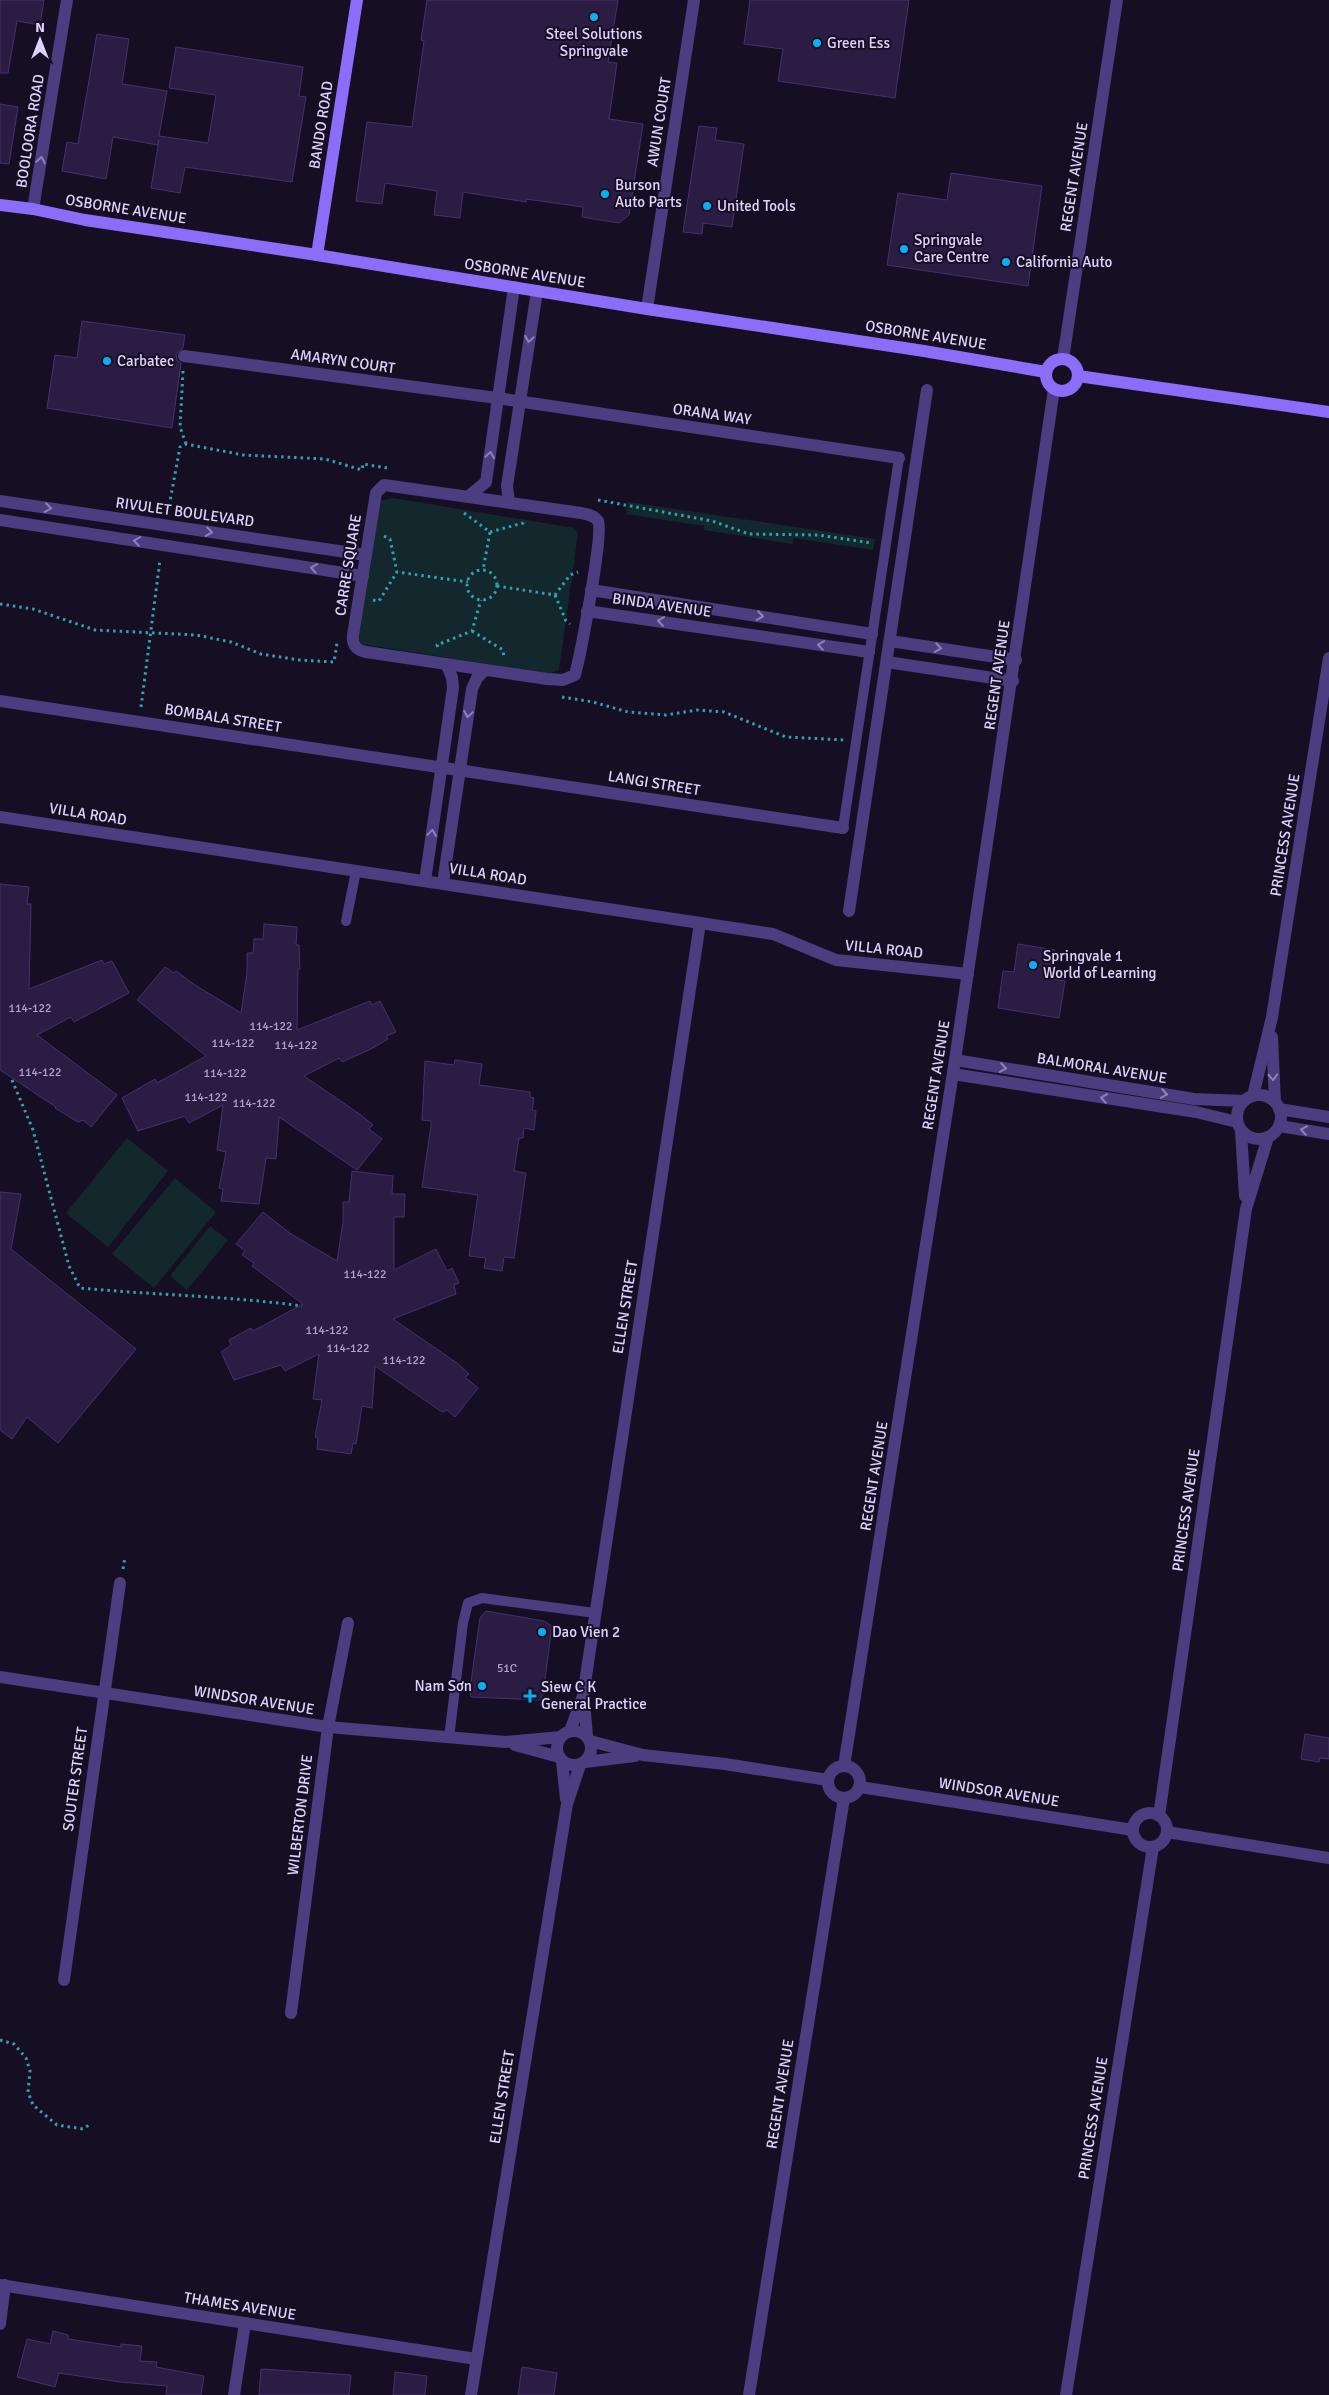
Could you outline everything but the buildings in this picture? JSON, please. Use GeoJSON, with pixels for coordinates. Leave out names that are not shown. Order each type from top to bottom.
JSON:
{"type":"FeatureCollection","features":[{"type":"Feature","properties":{"kind":"main road","name":"BANDO ROAD"},"geometry":{"type":"LineString","coordinates":[[318,255],[356,0]]}},
{"type":"Feature","properties":{"kind":"main road","name":"OSBORNE AVENUE"},"geometry":{"type":"LineString","coordinates":[[0,205],[647,309],[924,350],[1046,372]]}},
{"type":"Feature","properties":{"kind":"main road"},"geometry":{"type":"LineString","coordinates":[[1063,358],[1072,362],[1078,376],[1077,381],[1070,389],[1054,389],[1047,382],[1046,372],[1050,364],[1063,358]]}},
{"type":"Feature","properties":{"kind":"main road"},"geometry":{"type":"LineString","coordinates":[[1078,376],[1329,412]]}},
{"type":"Feature","properties":{"kind":"street","name":"BOOLOORA ROAD"},"geometry":{"type":"LineString","coordinates":[[33,209],[67,0]]}},
{"type":"Feature","properties":{"kind":"street","name":"AWUN COURT"},"geometry":{"type":"LineString","coordinates":[[647,309],[694,0]]}},
{"type":"Feature","properties":{"kind":"street","name":"REGENT AVENUE"},"geometry":{"type":"LineString","coordinates":[[1063,358],[1117,0]]}},
{"type":"Feature","properties":{"kind":"street"},"geometry":{"type":"LineString","coordinates":[[469,496],[486,482],[514,287]]}},
{"type":"Feature","properties":{"kind":"street"},"geometry":{"type":"LineString","coordinates":[[509,502],[507,486],[537,291]]}},
{"type":"Feature","properties":{"kind":"street","name":"AMARYN COURT"},"geometry":{"type":"LineString","coordinates":[[184,356],[519,402]]}},
{"type":"Feature","properties":{"kind":"street","name":"REGENT AVENUE"},"geometry":{"type":"LineString","coordinates":[[844,1766],[1013,681],[1054,389]]}},
{"type":"Feature","properties":{"kind":"street"},"geometry":{"type":"LineString","coordinates":[[849,911],[928,390]]}},
{"type":"Feature","properties":{"kind":"street","name":"ORANA WAY"},"geometry":{"type":"LineString","coordinates":[[519,402],[900,458]]}},
{"type":"Feature","properties":{"kind":"street","name":"CARRE SQUARE"},"geometry":{"type":"LineString","coordinates":[[384,485],[469,496],[594,516],[599,527],[591,590],[575,675],[568,679],[556,680],[506,673],[357,649],[352,640],[376,493],[384,485]]}},
{"type":"Feature","properties":{"kind":"street","name":"RIVULET BOULEVARD"},"geometry":{"type":"LineString","coordinates":[[0,501],[366,555]]}},
{"type":"Feature","properties":{"kind":"street"},"geometry":{"type":"LineString","coordinates":[[0,520],[363,576]]}},
{"type":"Feature","properties":{"kind":"street"},"geometry":{"type":"LineString","coordinates":[[162,544],[165,526]]}},
{"type":"Feature","properties":{"kind":"street","name":"BINDA AVENUE"},"geometry":{"type":"LineString","coordinates":[[591,590],[872,634]]}},
{"type":"Feature","properties":{"kind":"street","name":"BINDA AVENUE"},"geometry":{"type":"LineString","coordinates":[[587,611],[870,652]]}},
{"type":"Feature","properties":{"kind":"street"},"geometry":{"type":"LineString","coordinates":[[733,631],[736,612]]}},
{"type":"Feature","properties":{"kind":"street"},"geometry":{"type":"LineString","coordinates":[[890,641],[1016,660]]}},
{"type":"Feature","properties":{"kind":"street","name":"PRINCESS AVENUE"},"geometry":{"type":"LineString","coordinates":[[1248,1099],[1272,1017],[1329,658]]}},
{"type":"Feature","properties":{"kind":"street"},"geometry":{"type":"LineString","coordinates":[[887,662],[1013,681]]}},
{"type":"Feature","properties":{"kind":"street"},"geometry":{"type":"LineString","coordinates":[[425,881],[453,688],[452,677],[446,664]]}},
{"type":"Feature","properties":{"kind":"street"},"geometry":{"type":"LineString","coordinates":[[443,883],[472,689],[477,678],[485,670]]}},
{"type":"Feature","properties":{"kind":"street","name":"BOMBALA STREET"},"geometry":{"type":"LineString","coordinates":[[0,701],[460,769]]}},
{"type":"Feature","properties":{"kind":"street","name":"LANGI STREET"},"geometry":{"type":"LineString","coordinates":[[460,769],[843,828]]}},
{"type":"Feature","properties":{"kind":"street","name":"VILLA ROAD"},"geometry":{"type":"LineString","coordinates":[[0,816],[773,934],[836,960],[968,974]]}},
{"type":"Feature","properties":{"kind":"street","name":"ELLEN STREET"},"geometry":{"type":"LineString","coordinates":[[588,1738],[583,1696],[700,924]]}},
{"type":"Feature","properties":{"kind":"street","name":"PRINCESS AVENUE"},"geometry":{"type":"LineString","coordinates":[[1272,1017],[1277,1105]]}},
{"type":"Feature","properties":{"kind":"street","name":"BALMORAL AVENUE"},"geometry":{"type":"LineString","coordinates":[[955,1060],[1194,1099],[1248,1099]]}},
{"type":"Feature","properties":{"kind":"street","name":"BALMORAL AVENUE"},"geometry":{"type":"LineString","coordinates":[[953,1074],[1196,1112],[1239,1127]]}},
{"type":"Feature","properties":{"kind":"street"},"geometry":{"type":"LineString","coordinates":[[1279,1126],[1268,1137],[1253,1139],[1239,1127],[1238,1110],[1248,1099],[1265,1096],[1277,1105],[1329,1117]]}},
{"type":"Feature","properties":{"kind":"street"},"geometry":{"type":"LineString","coordinates":[[1277,1105],[1279,1126]]}},
{"type":"Feature","properties":{"kind":"street"},"geometry":{"type":"LineString","coordinates":[[1279,1126],[1329,1134]]}},
{"type":"Feature","properties":{"kind":"street","name":"PRINCESS AVENUE"},"geometry":{"type":"LineString","coordinates":[[1239,1127],[1246,1209]]}},
{"type":"Feature","properties":{"kind":"street","name":"PRINCESS AVENUE"},"geometry":{"type":"LineString","coordinates":[[1159,1816],[1246,1209],[1260,1157],[1268,1137]]}},
{"type":"Feature","properties":{"kind":"street","name":"SOUTER STREET"},"geometry":{"type":"LineString","coordinates":[[64,1980],[120,1583]]}},
{"type":"Feature","properties":{"kind":"street","name":"WILBERTON DRIVE"},"geometry":{"type":"LineString","coordinates":[[290,2013],[328,1727],[348,1623]]}},
{"type":"Feature","properties":{"kind":"street","name":"WINDSOR AVENUE"},"geometry":{"type":"LineString","coordinates":[[0,1677],[328,1727],[505,1742],[566,1734]]}},
{"type":"Feature","properties":{"kind":"street","name":"ELLEN STREET"},"geometry":{"type":"LineString","coordinates":[[566,1734],[583,1696]]}},
{"type":"Feature","properties":{"kind":"street"},"geometry":{"type":"LineString","coordinates":[[643,1754],[571,1765],[561,1759],[557,1747],[566,1734],[582,1732],[588,1738],[643,1754],[725,1764],[828,1780]]}},
{"type":"Feature","properties":{"kind":"street"},"geometry":{"type":"LineString","coordinates":[[583,1763],[591,1754],[588,1738]]}},
{"type":"Feature","properties":{"kind":"street","name":"WINDSOR AVENUE"},"geometry":{"type":"LineString","coordinates":[[505,1742],[561,1759]]}},
{"type":"Feature","properties":{"kind":"street","name":"ELLEN STREET"},"geometry":{"type":"LineString","coordinates":[[561,1759],[566,1804]]}},
{"type":"Feature","properties":{"kind":"street","name":"ELLEN STREET"},"geometry":{"type":"LineString","coordinates":[[471,2395],[566,1804],[583,1763]]}},
{"type":"Feature","properties":{"kind":"street"},"geometry":{"type":"LineString","coordinates":[[844,1766],[854,1768],[859,1775],[860,1787],[852,1796],[844,1798],[834,1795],[828,1787],[828,1780],[831,1771],[844,1766]]}},
{"type":"Feature","properties":{"kind":"street","name":"WINDSOR AVENUE"},"geometry":{"type":"LineString","coordinates":[[860,1787],[1133,1830]]}},
{"type":"Feature","properties":{"kind":"street","name":"REGENT AVENUE"},"geometry":{"type":"LineString","coordinates":[[749,2395],[844,1798]]}},
{"type":"Feature","properties":{"kind":"street"},"geometry":{"type":"LineString","coordinates":[[1153,1814],[1159,1816],[1165,1823],[1167,1832],[1162,1842],[1153,1847],[1139,1843],[1133,1830],[1134,1824],[1142,1816],[1153,1814]]}},
{"type":"Feature","properties":{"kind":"street"},"geometry":{"type":"LineString","coordinates":[[1167,1832],[1329,1858]]}},
{"type":"Feature","properties":{"kind":"street","name":"PRINCESS AVENUE"},"geometry":{"type":"LineString","coordinates":[[1066,2395],[1153,1847]]}},
{"type":"Feature","properties":{"kind":"street"},"geometry":{"type":"LineString","coordinates":[[0,2324],[3,2285]]}},
{"type":"Feature","properties":{"kind":"street","name":"THAMES AVENUE"},"geometry":{"type":"LineString","coordinates":[[3,2285],[476,2359]]}},
{"type":"Feature","properties":{"kind":"street"},"geometry":{"type":"LineString","coordinates":[[234,2395],[245,2323]]}},
{"type":"Feature","properties":{"kind":"lane"},"geometry":{"type":"LineString","coordinates":[[843,828],[900,458]]}},
{"type":"Feature","properties":{"kind":"lane"},"geometry":{"type":"LineString","coordinates":[[346,921],[356,871]]}},
{"type":"Feature","properties":{"kind":"lane"},"geometry":{"type":"LineString","coordinates":[[448,1738],[463,1623],[468,1603],[482,1598],[595,1613]]}},
{"type":"Feature","properties":{"kind":"path"},"geometry":{"type":"LineString","coordinates":[[184,356],[180,427],[186,444]]}},
{"type":"Feature","properties":{"kind":"path"},"geometry":{"type":"LineString","coordinates":[[165,526],[180,447],[186,444],[243,455],[324,459],[362,470],[363,464],[391,469]]}},
{"type":"Feature","properties":{"kind":"path"},"geometry":{"type":"LineString","coordinates":[[469,496],[461,506],[465,514],[490,532]]}},
{"type":"Feature","properties":{"kind":"path"},"geometry":{"type":"LineString","coordinates":[[593,499],[712,521],[749,534],[818,536],[886,546]]}},
{"type":"Feature","properties":{"kind":"path"},"geometry":{"type":"LineString","coordinates":[[490,532],[523,523],[529,505]]}},
{"type":"Feature","properties":{"kind":"path"},"geometry":{"type":"LineString","coordinates":[[359,597],[380,601],[397,572],[390,539],[369,531]]}},
{"type":"Feature","properties":{"kind":"path"},"geometry":{"type":"LineString","coordinates":[[483,570],[490,532]]}},
{"type":"Feature","properties":{"kind":"path"},"geometry":{"type":"LineString","coordinates":[[138,721],[152,632],[162,544]]}},
{"type":"Feature","properties":{"kind":"path"},"geometry":{"type":"LineString","coordinates":[[555,595],[570,575],[594,566]]}},
{"type":"Feature","properties":{"kind":"path"},"geometry":{"type":"LineString","coordinates":[[483,570],[492,574],[497,586],[493,596],[481,600],[472,596],[467,587],[468,582],[474,573],[483,570]]}},
{"type":"Feature","properties":{"kind":"path"},"geometry":{"type":"LineString","coordinates":[[397,572],[468,582]]}},
{"type":"Feature","properties":{"kind":"path"},"geometry":{"type":"LineString","coordinates":[[497,586],[555,595]]}},
{"type":"Feature","properties":{"kind":"path"},"geometry":{"type":"LineString","coordinates":[[555,595],[566,621],[583,633]]}},
{"type":"Feature","properties":{"kind":"path"},"geometry":{"type":"LineString","coordinates":[[472,631],[481,600]]}},
{"type":"Feature","properties":{"kind":"path"},"geometry":{"type":"LineString","coordinates":[[0,604],[33,609],[95,630],[196,635],[230,642],[260,654],[290,658],[334,662],[338,635]]}},
{"type":"Feature","properties":{"kind":"path"},"geometry":{"type":"LineString","coordinates":[[446,664],[437,645],[472,631]]}},
{"type":"Feature","properties":{"kind":"path"},"geometry":{"type":"LineString","coordinates":[[472,631],[503,650],[506,673]]}},
{"type":"Feature","properties":{"kind":"path"},"geometry":{"type":"LineString","coordinates":[[554,696],[593,702],[628,712],[666,715],[697,710],[724,712],[786,737],[856,740]]}},
{"type":"Feature","properties":{"kind":"path"},"geometry":{"type":"LineString","coordinates":[[12,1080],[33,1130],[69,1266],[80,1288],[159,1295],[223,1297],[302,1306]]}},
{"type":"Feature","properties":{"kind":"path"},"geometry":{"type":"LineString","coordinates":[[0,2040],[14,2044],[26,2058],[30,2071],[28,2092],[33,2105],[57,2125],[83,2129],[89,2125]]}},
{"type":"Feature","properties":{"kind":"green space"},"geometry":{"type":"Polygon","coordinates":[[[393,498],[574,528],[578,533],[559,670],[549,674],[362,644],[356,635],[378,501],[393,498]]]}},
{"type":"Feature","properties":{"kind":"green space"},"geometry":{"type":"Polygon","coordinates":[[[628,502],[875,539],[873,550],[794,538],[792,544],[704,530],[704,526],[626,514],[628,502]]]}},
{"type":"Feature","properties":{"kind":"green space"},"geometry":{"type":"Polygon","coordinates":[[[127,1138],[168,1171],[108,1247],[66,1213],[127,1138]]]}},
{"type":"Feature","properties":{"kind":"green space"},"geometry":{"type":"Polygon","coordinates":[[[175,1178],[216,1212],[154,1288],[112,1254],[175,1178]]]}},
{"type":"Feature","properties":{"kind":"green space"},"geometry":{"type":"Polygon","coordinates":[[[210,1226],[228,1240],[187,1290],[170,1276],[210,1226]]]}},
{"type":"Feature","properties":{"kind":"place","name":"Steel Solutions Springvale"},"geometry":{"type":"Point","coordinates":[594,17]}},
{"type":"Feature","properties":{"kind":"place","name":"Green Ess"},"geometry":{"type":"Point","coordinates":[817,43]}},
{"type":"Feature","properties":{"kind":"place","name":"Burson Auto Parts"},"geometry":{"type":"Point","coordinates":[605,194]}},
{"type":"Feature","properties":{"kind":"place","name":"United Tools"},"geometry":{"type":"Point","coordinates":[707,206]}},
{"type":"Feature","properties":{"kind":"place","name":"Springvale Care Centre"},"geometry":{"type":"Point","coordinates":[904,249]}},
{"type":"Feature","properties":{"kind":"place","name":"California Auto"},"geometry":{"type":"Point","coordinates":[1006,262]}},
{"type":"Feature","properties":{"kind":"place","name":"Carbatec"},"geometry":{"type":"Point","coordinates":[107,361]}},
{"type":"Feature","properties":{"kind":"place","name":"Springvale 1 World of Learning"},"geometry":{"type":"Point","coordinates":[1033,965]}},
{"type":"Feature","properties":{"kind":"place","name":"Dao Vien 2"},"geometry":{"type":"Point","coordinates":[542,1632]}},
{"type":"Feature","properties":{"kind":"place","name":"Nam Sơn"},"geometry":{"type":"Point","coordinates":[482,1686]}},
{"type":"Feature","properties":{"kind":"place","name":"Siew C K General Practice"},"geometry":{"type":"Point","coordinates":[530,1696]}}]}
